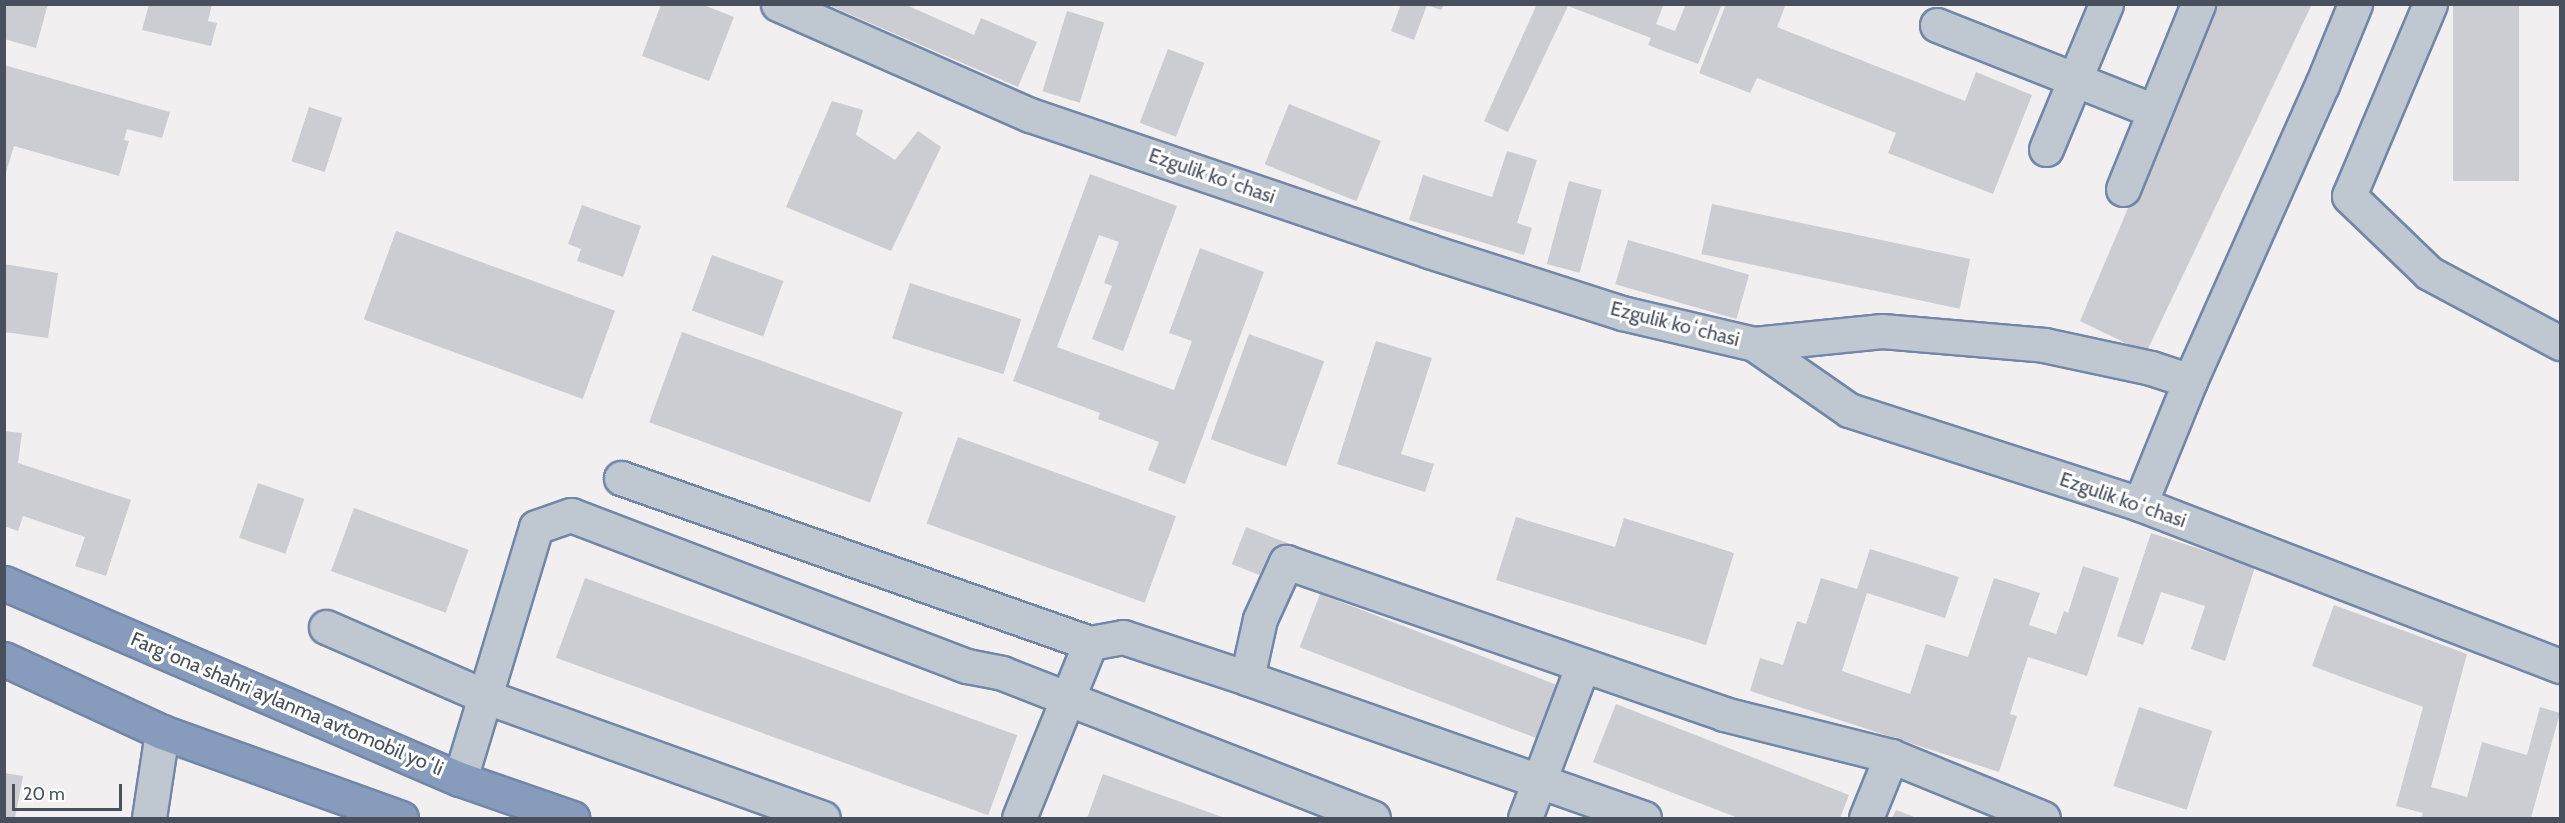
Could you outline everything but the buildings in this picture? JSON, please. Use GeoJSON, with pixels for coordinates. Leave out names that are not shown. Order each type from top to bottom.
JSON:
{"type":"FeatureCollection","features":[{"type":"Feature","properties":{"kind":"highway","name":"Fargʻona shahri aylanma avtomobil yoʻli"},"geometry":{"type":"LineString","coordinates":[[4,583],[460,779],[572,819]]}},
{"type":"Feature","properties":{"kind":"highway"},"geometry":{"type":"LineString","coordinates":[[4,659],[162,732],[401,819]]}},
{"type":"Feature","properties":{"kind":"street","name":"Ezgulik koʻchasi"},"geometry":{"type":"LineString","coordinates":[[778,4],[1030,115],[1429,251],[1610,309],[1754,344],[1849,410],[2140,504],[2560,666]]}},
{"type":"Feature","properties":{"kind":"street"},"geometry":{"type":"LineString","coordinates":[[2046,149],[2106,4]]}},
{"type":"Feature","properties":{"kind":"street"},"geometry":{"type":"LineString","coordinates":[[2123,189],[2198,4]]}},
{"type":"Feature","properties":{"kind":"street"},"geometry":{"type":"LineString","coordinates":[[2140,504],[2190,381],[2322,85],[2355,4]]}},
{"type":"Feature","properties":{"kind":"street"},"geometry":{"type":"LineString","coordinates":[[2430,4],[2349,196],[2429,273],[2560,344]]}},
{"type":"Feature","properties":{"kind":"street"},"geometry":{"type":"LineString","coordinates":[[1937,25],[2154,111]]}},
{"type":"Feature","properties":{"kind":"street"},"geometry":{"type":"LineString","coordinates":[[1754,344],[1894,332],[2043,345],[2151,368],[2190,381]]}},
{"type":"Feature","properties":{"kind":"street"},"geometry":{"type":"LineString","coordinates":[[621,478],[1090,643],[1123,637],[1247,678],[1644,819]]}},
{"type":"Feature","properties":{"kind":"street"},"geometry":{"type":"LineString","coordinates":[[460,779],[536,527],[571,515],[967,666],[1002,673],[1373,819]]}},
{"type":"Feature","properties":{"kind":"street"},"geometry":{"type":"LineString","coordinates":[[1247,678],[1260,619],[1286,562],[1582,667],[1724,714],[1891,756],[2043,819]]}},
{"type":"Feature","properties":{"kind":"street"},"geometry":{"type":"LineString","coordinates":[[326,627],[484,696],[823,819]]}},
{"type":"Feature","properties":{"kind":"street"},"geometry":{"type":"LineString","coordinates":[[1019,819],[1090,643]]}},
{"type":"Feature","properties":{"kind":"street"},"geometry":{"type":"LineString","coordinates":[[1525,819],[1582,667]]}},
{"type":"Feature","properties":{"kind":"street"},"geometry":{"type":"LineString","coordinates":[[149,819],[162,732]]}},
{"type":"Feature","properties":{"kind":"street"},"geometry":{"type":"LineString","coordinates":[[1866,819],[1891,756]]}}]}
